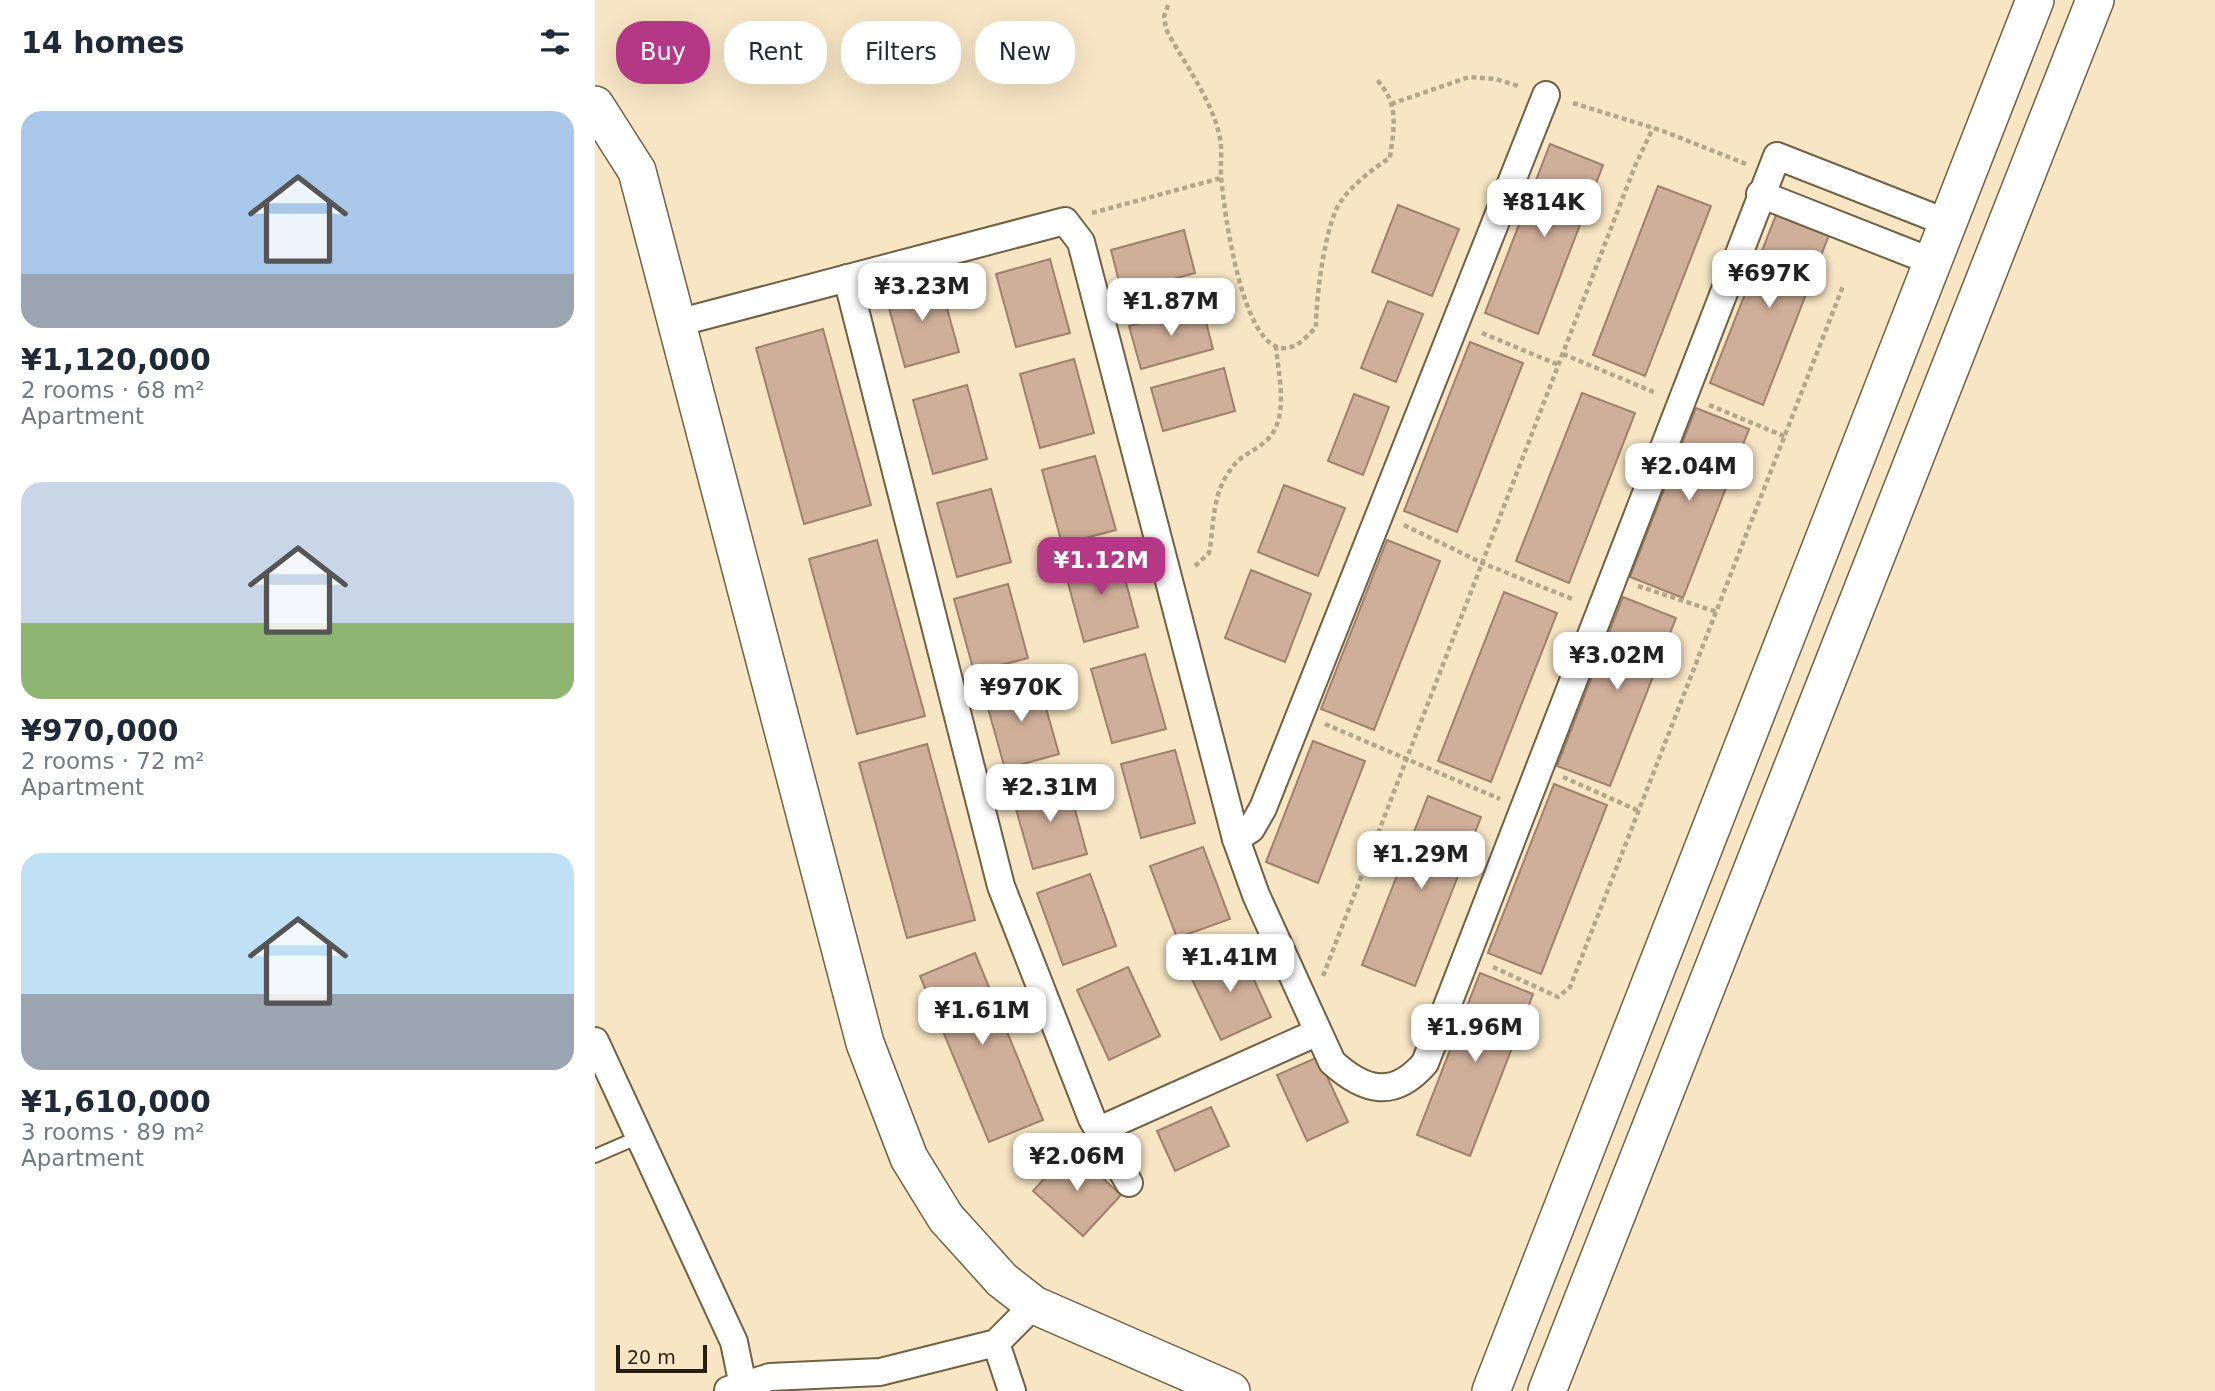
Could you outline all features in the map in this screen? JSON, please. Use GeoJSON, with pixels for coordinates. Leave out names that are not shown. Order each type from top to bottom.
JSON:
{"type":"FeatureCollection","features":[{"type":"Feature","properties":{"kind":"main road"},"geometry":{"type":"LineString","coordinates":[[1492,1391],[2035,0]]}},
{"type":"Feature","properties":{"kind":"main road"},"geometry":{"type":"LineString","coordinates":[[1547,1391],[2095,0]]}},
{"type":"Feature","properties":{"kind":"main road"},"geometry":{"type":"LineString","coordinates":[[2019,40],[2071,65]]}},
{"type":"Feature","properties":{"kind":"main road"},"geometry":{"type":"LineString","coordinates":[[595,105],[637,171],[865,1042],[909,1158],[946,1218],[1002,1280],[1034,1305],[1231,1391]]}},
{"type":"Feature","properties":{"kind":"street"},"geometry":{"type":"LineString","coordinates":[[1236,839],[1251,829],[1263,808],[1546,95]]}},
{"type":"Feature","properties":{"kind":"street"},"geometry":{"type":"LineString","coordinates":[[1769,174],[1948,223]]}},
{"type":"Feature","properties":{"kind":"street"},"geometry":{"type":"LineString","coordinates":[[1769,174],[1933,262]]}},
{"type":"Feature","properties":{"kind":"street"},"geometry":{"type":"LineString","coordinates":[[677,323],[1065,221],[1081,242],[1236,839],[1256,895],[1332,1062],[1346,1075],[1374,1088],[1388,1088],[1412,1078],[1425,1063],[1769,174]]}},
{"type":"Feature","properties":{"kind":"street"},"geometry":{"type":"LineString","coordinates":[[847,278],[1001,886],[1099,1130],[1129,1183]]}},
{"type":"Feature","properties":{"kind":"street"},"geometry":{"type":"LineString","coordinates":[[1099,1130],[1312,1023]]}},
{"type":"Feature","properties":{"kind":"street"},"geometry":{"type":"LineString","coordinates":[[595,1041],[734,1342],[734,1388],[770,1377],[880,1372],[996,1343],[1034,1305]]}},
{"type":"Feature","properties":{"kind":"street"},"geometry":{"type":"LineString","coordinates":[[996,1343],[1013,1391]]}},
{"type":"Feature","properties":{"kind":"lane"},"geometry":{"type":"LineString","coordinates":[[595,1156],[639,1138]]}},
{"type":"Feature","properties":{"kind":"path"},"geometry":{"type":"LineString","coordinates":[[1168,5],[1164,17],[1165,29],[1208,107],[1220,136],[1221,178],[1230,237],[1247,305],[1255,328],[1276,347],[1287,348],[1300,343],[1316,327],[1318,287],[1336,208],[1371,168],[1390,158],[1395,119],[1388,91],[1375,78]]}},
{"type":"Feature","properties":{"kind":"path"},"geometry":{"type":"LineString","coordinates":[[1391,104],[1469,77],[1496,79],[1653,128],[1769,174]]}},
{"type":"Feature","properties":{"kind":"path"},"geometry":{"type":"LineString","coordinates":[[1312,1023],[1407,759],[1653,128]]}},
{"type":"Feature","properties":{"kind":"path"},"geometry":{"type":"LineString","coordinates":[[1065,221],[1221,178]]}},
{"type":"Feature","properties":{"kind":"path"},"geometry":{"type":"LineString","coordinates":[[1467,954],[1558,997],[1570,987],[1843,286]]}},
{"type":"Feature","properties":{"kind":"path"},"geometry":{"type":"LineString","coordinates":[[1457,322],[1559,365]]}},
{"type":"Feature","properties":{"kind":"path"},"geometry":{"type":"LineString","coordinates":[[1193,568],[1209,553],[1215,506],[1225,478],[1250,449],[1267,440],[1278,419],[1281,407],[1276,347]]}},
{"type":"Feature","properties":{"kind":"path"},"geometry":{"type":"LineString","coordinates":[[1563,354],[1786,437]]}},
{"type":"Feature","properties":{"kind":"path"},"geometry":{"type":"LineString","coordinates":[[1381,514],[1482,563],[1600,610]]}},
{"type":"Feature","properties":{"kind":"path"},"geometry":{"type":"LineString","coordinates":[[1612,577],[1717,612]]}},
{"type":"Feature","properties":{"kind":"path"},"geometry":{"type":"LineString","coordinates":[[1301,714],[1523,809]]}},
{"type":"Feature","properties":{"kind":"path"},"geometry":{"type":"LineString","coordinates":[[1539,767],[1639,811]]}},
{"type":"Feature","properties":{"kind":"building"},"geometry":{"type":"Polygon","coordinates":[[[1550,144],[1603,165],[1538,334],[1485,313],[1550,144]]]}},
{"type":"Feature","properties":{"kind":"building"},"geometry":{"type":"Polygon","coordinates":[[[1658,186],[1711,206],[1645,376],[1593,355],[1658,186]]]}},
{"type":"Feature","properties":{"kind":"building"},"geometry":{"type":"Polygon","coordinates":[[[1398,205],[1459,229],[1432,296],[1372,272],[1398,205]]]}},
{"type":"Feature","properties":{"kind":"building"},"geometry":{"type":"Polygon","coordinates":[[[1776,215],[1829,235],[1763,405],[1710,383],[1776,215]]]}},
{"type":"Feature","properties":{"kind":"building"},"geometry":{"type":"Polygon","coordinates":[[[1184,230],[1195,273],[1122,293],[1111,250],[1184,230]]]}},
{"type":"Feature","properties":{"kind":"building"},"geometry":{"type":"Polygon","coordinates":[[[1050,259],[1070,333],[1016,347],[996,274],[1050,259]]]}},
{"type":"Feature","properties":{"kind":"building"},"geometry":{"type":"Polygon","coordinates":[[[939,279],[959,352],[905,367],[885,293],[939,279]]]}},
{"type":"Feature","properties":{"kind":"building"},"geometry":{"type":"Polygon","coordinates":[[[1388,301],[1423,314],[1396,382],[1361,368],[1388,301]]]}},
{"type":"Feature","properties":{"kind":"building"},"geometry":{"type":"Polygon","coordinates":[[[1202,307],[1213,349],[1141,369],[1129,326],[1202,307]]]}},
{"type":"Feature","properties":{"kind":"building"},"geometry":{"type":"Polygon","coordinates":[[[823,329],[871,505],[804,524],[756,348],[823,329]]]}},
{"type":"Feature","properties":{"kind":"building"},"geometry":{"type":"Polygon","coordinates":[[[1470,342],[1523,363],[1457,532],[1404,511],[1470,342]]]}},
{"type":"Feature","properties":{"kind":"building"},"geometry":{"type":"Polygon","coordinates":[[[1074,359],[1094,433],[1040,448],[1020,374],[1074,359]]]}},
{"type":"Feature","properties":{"kind":"building"},"geometry":{"type":"Polygon","coordinates":[[[1224,368],[1235,411],[1163,431],[1151,388],[1224,368]]]}},
{"type":"Feature","properties":{"kind":"building"},"geometry":{"type":"Polygon","coordinates":[[[967,385],[987,459],[933,474],[913,400],[967,385]]]}},
{"type":"Feature","properties":{"kind":"building"},"geometry":{"type":"Polygon","coordinates":[[[1582,393],[1635,413],[1569,583],[1516,561],[1582,393]]]}},
{"type":"Feature","properties":{"kind":"building"},"geometry":{"type":"Polygon","coordinates":[[[1354,394],[1389,407],[1363,475],[1328,461],[1354,394]]]}},
{"type":"Feature","properties":{"kind":"building"},"geometry":{"type":"Polygon","coordinates":[[[1696,408],[1749,429],[1683,598],[1630,577],[1696,408]]]}},
{"type":"Feature","properties":{"kind":"building"},"geometry":{"type":"Polygon","coordinates":[[[1095,456],[1116,530],[1062,544],[1042,470],[1095,456]]]}},
{"type":"Feature","properties":{"kind":"building"},"geometry":{"type":"Polygon","coordinates":[[[1284,485],[1345,508],[1318,576],[1258,552],[1284,485]]]}},
{"type":"Feature","properties":{"kind":"building"},"geometry":{"type":"Polygon","coordinates":[[[991,489],[1011,562],[957,577],[937,503],[991,489]]]}},
{"type":"Feature","properties":{"kind":"building"},"geometry":{"type":"Polygon","coordinates":[[[877,540],[925,716],[857,734],[809,559],[877,540]]]}},
{"type":"Feature","properties":{"kind":"building"},"geometry":{"type":"Polygon","coordinates":[[[1387,540],[1440,561],[1374,730],[1321,709],[1387,540]]]}},
{"type":"Feature","properties":{"kind":"building"},"geometry":{"type":"Polygon","coordinates":[[[1118,553],[1138,627],[1084,642],[1064,568],[1118,553]]]}},
{"type":"Feature","properties":{"kind":"building"},"geometry":{"type":"Polygon","coordinates":[[[1251,570],[1311,594],[1285,662],[1225,638],[1251,570]]]}},
{"type":"Feature","properties":{"kind":"building"},"geometry":{"type":"Polygon","coordinates":[[[1008,584],[1028,658],[974,672],[954,599],[1008,584]]]}},
{"type":"Feature","properties":{"kind":"building"},"geometry":{"type":"Polygon","coordinates":[[[1504,592],[1557,613],[1491,782],[1438,761],[1504,592]]]}},
{"type":"Feature","properties":{"kind":"building"},"geometry":{"type":"Polygon","coordinates":[[[1623,597],[1676,618],[1610,786],[1557,766],[1623,597]]]}},
{"type":"Feature","properties":{"kind":"building"},"geometry":{"type":"Polygon","coordinates":[[[1145,654],[1166,729],[1112,743],[1091,669],[1145,654]]]}},
{"type":"Feature","properties":{"kind":"building"},"geometry":{"type":"Polygon","coordinates":[[[1038,680],[1059,754],[1005,769],[984,694],[1038,680]]]}},
{"type":"Feature","properties":{"kind":"building"},"geometry":{"type":"Polygon","coordinates":[[[1313,741],[1365,761],[1318,883],[1266,862],[1313,741]]]}},
{"type":"Feature","properties":{"kind":"building"},"geometry":{"type":"Polygon","coordinates":[[[927,744],[975,920],[907,938],[859,763],[927,744]]]}},
{"type":"Feature","properties":{"kind":"building"},"geometry":{"type":"Polygon","coordinates":[[[1175,750],[1195,823],[1141,838],[1121,764],[1175,750]]]}},
{"type":"Feature","properties":{"kind":"building"},"geometry":{"type":"Polygon","coordinates":[[[1067,780],[1087,854],[1033,869],[1012,795],[1067,780]]]}},
{"type":"Feature","properties":{"kind":"building"},"geometry":{"type":"Polygon","coordinates":[[[1554,784],[1607,805],[1541,974],[1488,953],[1554,784]]]}},
{"type":"Feature","properties":{"kind":"building"},"geometry":{"type":"Polygon","coordinates":[[[1428,796],[1481,817],[1415,986],[1362,965],[1428,796]]]}},
{"type":"Feature","properties":{"kind":"building"},"geometry":{"type":"Polygon","coordinates":[[[1203,847],[1230,919],[1177,938],[1150,866],[1203,847]]]}},
{"type":"Feature","properties":{"kind":"building"},"geometry":{"type":"Polygon","coordinates":[[[1090,874],[1116,946],[1063,965],[1037,893],[1090,874]]]}},
{"type":"Feature","properties":{"kind":"building"},"geometry":{"type":"Polygon","coordinates":[[[1239,947],[1271,1017],[1221,1040],[1188,971],[1239,947]]]}},
{"type":"Feature","properties":{"kind":"building"},"geometry":{"type":"Polygon","coordinates":[[[975,953],[1043,1120],[989,1142],[920,976],[975,953]]]}},
{"type":"Feature","properties":{"kind":"building"},"geometry":{"type":"Polygon","coordinates":[[[1128,967],[1160,1036],[1109,1060],[1077,990],[1128,967]]]}},
{"type":"Feature","properties":{"kind":"building"},"geometry":{"type":"Polygon","coordinates":[[[1480,973],[1533,994],[1470,1156],[1417,1135],[1480,973]]]}},
{"type":"Feature","properties":{"kind":"building"},"geometry":{"type":"Polygon","coordinates":[[[1318,1057],[1348,1122],[1307,1141],[1277,1075],[1318,1057]]]}},
{"type":"Feature","properties":{"kind":"building"},"geometry":{"type":"Polygon","coordinates":[[[1211,1107],[1229,1146],[1175,1171],[1157,1131],[1211,1107]]]}},
{"type":"Feature","properties":{"kind":"building"},"geometry":{"type":"Polygon","coordinates":[[[1071,1149],[1121,1195],[1083,1236],[1033,1191],[1071,1149]]]}}]}
